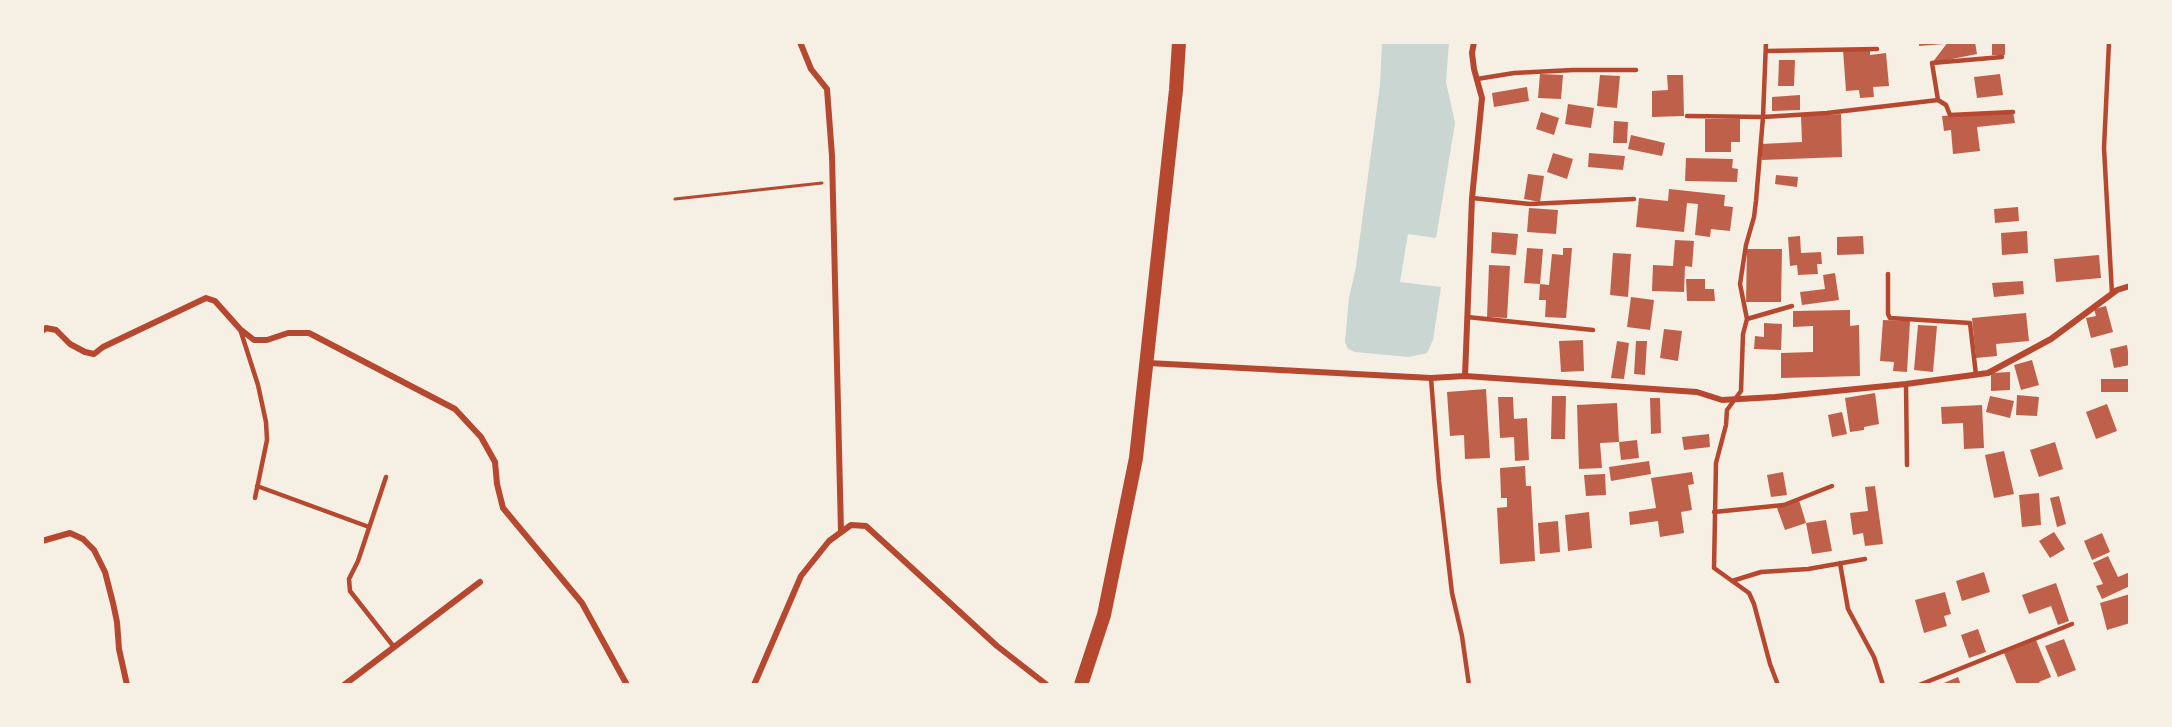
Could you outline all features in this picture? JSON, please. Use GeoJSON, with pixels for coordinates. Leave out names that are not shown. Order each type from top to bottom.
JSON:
{"type":"FeatureCollection","features":[{"type":"Feature","properties":{"kind":"highway"},"geometry":{"type":"LineString","coordinates":[[1080,685],[1104,615],[1136,458],[1176,90],[1179,42]]}},
{"type":"Feature","properties":{"kind":"street"},"geometry":{"type":"LineString","coordinates":[[800,42],[810,69],[827,89],[833,182],[841,532]]}},
{"type":"Feature","properties":{"kind":"street"},"geometry":{"type":"LineString","coordinates":[[1465,376],[1472,198],[1482,98],[1472,53],[1474,42]]}},
{"type":"Feature","properties":{"kind":"street"},"geometry":{"type":"LineString","coordinates":[[1147,363],[1431,378],[1465,376],[1697,392],[1722,400],[1735,399],[1906,384],[1988,373],[2051,339],[2112,294],[2130,286]]}},
{"type":"Feature","properties":{"kind":"street"},"geometry":{"type":"LineString","coordinates":[[42,331],[46,328],[56,330],[70,344],[94,354],[103,347],[206,298],[215,301],[240,329],[254,340],[267,340],[288,333],[309,333],[455,410],[482,436],[495,462],[503,508],[582,603],[627,685]]}},
{"type":"Feature","properties":{"kind":"street"},"geometry":{"type":"LineString","coordinates":[[753,685],[801,576],[829,541],[851,525],[866,526],[997,646],[1047,685]]}},
{"type":"Feature","properties":{"kind":"street"},"geometry":{"type":"LineString","coordinates":[[42,541],[70,533],[83,539],[94,550],[105,572],[113,603],[119,650],[128,685]]}},
{"type":"Feature","properties":{"kind":"street"},"geometry":{"type":"LineString","coordinates":[[344,685],[480,582]]}},
{"type":"Feature","properties":{"kind":"lane"},"geometry":{"type":"LineString","coordinates":[[1766,42],[1756,201],[1740,284],[1747,319],[1743,334],[1742,391],[1727,410],[1726,425],[1716,463],[1714,568],[1749,592],[1778,685]]}},
{"type":"Feature","properties":{"kind":"lane"},"geometry":{"type":"LineString","coordinates":[[2109,42],[2104,148],[2112,294]]}},
{"type":"Feature","properties":{"kind":"lane"},"geometry":{"type":"LineString","coordinates":[[1766,51],[1877,49]]}},
{"type":"Feature","properties":{"kind":"lane"},"geometry":{"type":"LineString","coordinates":[[1938,100],[1932,63],[2002,57]]}},
{"type":"Feature","properties":{"kind":"lane"},"geometry":{"type":"LineString","coordinates":[[1477,79],[1574,70],[1636,70]]}},
{"type":"Feature","properties":{"kind":"lane"},"geometry":{"type":"LineString","coordinates":[[1687,116],[1763,117],[1827,113],[1938,100],[1946,105],[1950,115],[2013,112]]}},
{"type":"Feature","properties":{"kind":"lane"},"geometry":{"type":"LineString","coordinates":[[1472,198],[1530,204],[1634,199]]}},
{"type":"Feature","properties":{"kind":"lane"},"geometry":{"type":"LineString","coordinates":[[1888,274],[1888,314],[1890,318],[1970,323],[1976,375]]}},
{"type":"Feature","properties":{"kind":"lane"},"geometry":{"type":"LineString","coordinates":[[1747,319],[1792,306]]}},
{"type":"Feature","properties":{"kind":"lane"},"geometry":{"type":"LineString","coordinates":[[1467,317],[1593,330]]}},
{"type":"Feature","properties":{"kind":"lane"},"geometry":{"type":"LineString","coordinates":[[240,329],[258,385],[266,422],[267,440],[255,498]]}},
{"type":"Feature","properties":{"kind":"lane"},"geometry":{"type":"LineString","coordinates":[[1431,378],[1439,481],[1452,593],[1462,636],[1469,685]]}},
{"type":"Feature","properties":{"kind":"lane"},"geometry":{"type":"LineString","coordinates":[[1906,384],[1907,465]]}},
{"type":"Feature","properties":{"kind":"lane"},"geometry":{"type":"LineString","coordinates":[[386,477],[358,561],[349,579],[350,591],[394,647]]}},
{"type":"Feature","properties":{"kind":"lane"},"geometry":{"type":"LineString","coordinates":[[257,486],[369,527]]}},
{"type":"Feature","properties":{"kind":"lane"},"geometry":{"type":"LineString","coordinates":[[1714,512],[1784,505],[1832,486]]}},
{"type":"Feature","properties":{"kind":"lane"},"geometry":{"type":"LineString","coordinates":[[1732,581],[1761,572],[1796,570],[1865,559]]}},
{"type":"Feature","properties":{"kind":"lane"},"geometry":{"type":"LineString","coordinates":[[1840,563],[1848,609],[1874,657],[1883,685]]}},
{"type":"Feature","properties":{"kind":"lane"},"geometry":{"type":"LineString","coordinates":[[1919,685],[2072,624]]}},
{"type":"Feature","properties":{"kind":"path"},"geometry":{"type":"LineString","coordinates":[[675,199],[833,182]]}},
{"type":"Feature","properties":{"kind":"shaded area"},"geometry":{"type":"Polygon","coordinates":[[[1382,42],[1449,42],[1446,82],[1455,123],[1436,238],[1408,234],[1400,282],[1441,287],[1433,340],[1427,353],[1409,357],[1355,352],[1348,349],[1345,342],[1349,298],[1356,267],[1380,85],[1382,42]]]}},
{"type":"Feature","properties":{"kind":"building"},"geometry":{"type":"Polygon","coordinates":[[[1919,42],[1945,42],[1945,44],[1919,46],[1919,42]]]}},
{"type":"Feature","properties":{"kind":"building"},"geometry":{"type":"Polygon","coordinates":[[[1948,42],[1975,42],[1977,54],[1932,63],[1948,42]]]}},
{"type":"Feature","properties":{"kind":"building"},"geometry":{"type":"Polygon","coordinates":[[[1992,42],[2005,42],[2005,55],[1992,55],[1992,42]]]}},
{"type":"Feature","properties":{"kind":"building"},"geometry":{"type":"Polygon","coordinates":[[[1870,48],[1870,55],[1886,53],[1889,86],[1873,87],[1874,97],[1860,98],[1859,90],[1846,91],[1843,50],[1870,48]]]}},
{"type":"Feature","properties":{"kind":"building"},"geometry":{"type":"Polygon","coordinates":[[[1779,60],[1795,60],[1794,86],[1778,86],[1779,60]]]}},
{"type":"Feature","properties":{"kind":"building"},"geometry":{"type":"Polygon","coordinates":[[[1540,74],[1563,75],[1561,99],[1538,98],[1540,74]]]}},
{"type":"Feature","properties":{"kind":"building"},"geometry":{"type":"Polygon","coordinates":[[[2000,74],[2003,95],[1977,98],[1974,77],[2000,74]]]}},
{"type":"Feature","properties":{"kind":"building"},"geometry":{"type":"Polygon","coordinates":[[[1600,75],[1620,76],[1617,108],[1597,106],[1600,75]]]}},
{"type":"Feature","properties":{"kind":"building"},"geometry":{"type":"Polygon","coordinates":[[[1667,75],[1683,75],[1684,116],[1652,117],[1652,91],[1668,90],[1667,75]]]}},
{"type":"Feature","properties":{"kind":"building"},"geometry":{"type":"Polygon","coordinates":[[[1527,87],[1529,101],[1494,107],[1492,93],[1527,87]]]}},
{"type":"Feature","properties":{"kind":"building"},"geometry":{"type":"Polygon","coordinates":[[[1800,95],[1800,110],[1772,111],[1772,97],[1800,95]]]}},
{"type":"Feature","properties":{"kind":"building"},"geometry":{"type":"Polygon","coordinates":[[[1568,104],[1594,108],[1591,128],[1565,124],[1568,104]]]}},
{"type":"Feature","properties":{"kind":"building"},"geometry":{"type":"Polygon","coordinates":[[[1541,112],[1559,118],[1554,135],[1536,129],[1541,112]]]}},
{"type":"Feature","properties":{"kind":"building"},"geometry":{"type":"Polygon","coordinates":[[[2013,112],[2015,123],[1977,127],[1980,151],[1953,154],[1951,130],[1944,131],[1942,116],[2013,112]]]}},
{"type":"Feature","properties":{"kind":"building"},"geometry":{"type":"Polygon","coordinates":[[[1841,114],[1842,157],[1762,160],[1761,144],[1802,142],[1801,116],[1841,114]]]}},
{"type":"Feature","properties":{"kind":"building"},"geometry":{"type":"Polygon","coordinates":[[[1705,119],[1740,119],[1740,142],[1731,142],[1731,152],[1705,152],[1705,119]]]}},
{"type":"Feature","properties":{"kind":"building"},"geometry":{"type":"Polygon","coordinates":[[[1614,121],[1628,122],[1627,143],[1613,143],[1614,121]]]}},
{"type":"Feature","properties":{"kind":"building"},"geometry":{"type":"Polygon","coordinates":[[[1631,135],[1665,143],[1662,156],[1628,149],[1631,135]]]}},
{"type":"Feature","properties":{"kind":"building"},"geometry":{"type":"Polygon","coordinates":[[[1553,153],[1573,159],[1567,179],[1547,172],[1553,153]]]}},
{"type":"Feature","properties":{"kind":"building"},"geometry":{"type":"Polygon","coordinates":[[[1589,153],[1625,156],[1623,170],[1588,167],[1589,153]]]}},
{"type":"Feature","properties":{"kind":"building"},"geometry":{"type":"Polygon","coordinates":[[[1686,158],[1733,159],[1732,168],[1738,169],[1737,182],[1685,181],[1686,158]]]}},
{"type":"Feature","properties":{"kind":"building"},"geometry":{"type":"Polygon","coordinates":[[[1528,174],[1544,176],[1540,202],[1524,199],[1528,174]]]}},
{"type":"Feature","properties":{"kind":"building"},"geometry":{"type":"Polygon","coordinates":[[[1776,175],[1798,177],[1797,187],[1775,184],[1776,175]]]}},
{"type":"Feature","properties":{"kind":"building"},"geometry":{"type":"Polygon","coordinates":[[[1669,189],[1725,195],[1724,206],[1733,207],[1730,231],[1711,229],[1710,237],[1695,235],[1698,204],[1687,203],[1684,232],[1636,227],[1639,198],[1668,201],[1669,189]]]}},
{"type":"Feature","properties":{"kind":"building"},"geometry":{"type":"Polygon","coordinates":[[[2018,207],[2019,221],[1995,223],[1994,209],[2018,207]]]}},
{"type":"Feature","properties":{"kind":"building"},"geometry":{"type":"Polygon","coordinates":[[[1529,208],[1558,210],[1556,234],[1527,232],[1529,208]]]}},
{"type":"Feature","properties":{"kind":"building"},"geometry":{"type":"Polygon","coordinates":[[[2027,231],[2028,253],[2002,255],[2001,233],[2027,231]]]}},
{"type":"Feature","properties":{"kind":"building"},"geometry":{"type":"Polygon","coordinates":[[[1492,232],[1518,234],[1516,255],[1491,253],[1492,232]]]}},
{"type":"Feature","properties":{"kind":"building"},"geometry":{"type":"Polygon","coordinates":[[[1800,236],[1801,253],[1821,252],[1822,264],[1817,264],[1818,274],[1798,275],[1797,265],[1790,266],[1788,237],[1800,236]]]}},
{"type":"Feature","properties":{"kind":"building"},"geometry":{"type":"Polygon","coordinates":[[[1863,236],[1864,254],[1837,255],[1837,237],[1863,236]]]}},
{"type":"Feature","properties":{"kind":"building"},"geometry":{"type":"Polygon","coordinates":[[[1675,240],[1694,241],[1692,267],[1685,266],[1684,292],[1652,291],[1653,265],[1673,266],[1675,240]]]}},
{"type":"Feature","properties":{"kind":"building"},"geometry":{"type":"Polygon","coordinates":[[[1527,248],[1543,249],[1540,284],[1524,283],[1527,248]]]}},
{"type":"Feature","properties":{"kind":"building"},"geometry":{"type":"Polygon","coordinates":[[[1563,248],[1572,248],[1566,318],[1545,317],[1546,300],[1539,300],[1540,284],[1549,285],[1552,254],[1563,255],[1563,248]]]}},
{"type":"Feature","properties":{"kind":"building"},"geometry":{"type":"Polygon","coordinates":[[[1747,249],[1782,249],[1781,302],[1746,302],[1747,249]]]}},
{"type":"Feature","properties":{"kind":"building"},"geometry":{"type":"Polygon","coordinates":[[[1613,253],[1631,254],[1628,297],[1610,295],[1613,253]]]}},
{"type":"Feature","properties":{"kind":"building"},"geometry":{"type":"Polygon","coordinates":[[[2099,255],[2101,278],[2056,282],[2054,259],[2099,255]]]}},
{"type":"Feature","properties":{"kind":"building"},"geometry":{"type":"Polygon","coordinates":[[[1489,265],[1510,266],[1507,318],[1487,317],[1489,265]]]}},
{"type":"Feature","properties":{"kind":"building"},"geometry":{"type":"Polygon","coordinates":[[[1835,273],[1839,300],[1802,305],[1800,292],[1825,289],[1823,275],[1835,273]]]}},
{"type":"Feature","properties":{"kind":"building"},"geometry":{"type":"Polygon","coordinates":[[[1686,279],[1705,279],[1705,289],[1714,289],[1715,301],[1687,301],[1686,279]]]}},
{"type":"Feature","properties":{"kind":"building"},"geometry":{"type":"Polygon","coordinates":[[[2023,281],[2024,294],[1994,297],[1992,283],[2023,281]]]}},
{"type":"Feature","properties":{"kind":"building"},"geometry":{"type":"Polygon","coordinates":[[[1631,297],[1654,300],[1650,330],[1627,327],[1631,297]]]}},
{"type":"Feature","properties":{"kind":"building"},"geometry":{"type":"Polygon","coordinates":[[[2106,306],[2113,332],[2091,338],[2086,318],[2096,316],[2094,309],[2106,306]]]}},
{"type":"Feature","properties":{"kind":"building"},"geometry":{"type":"Polygon","coordinates":[[[1850,310],[1850,326],[1859,325],[1860,376],[1781,378],[1781,353],[1813,352],[1813,326],[1793,327],[1793,311],[1850,310]]]}},
{"type":"Feature","properties":{"kind":"building"},"geometry":{"type":"Polygon","coordinates":[[[2026,313],[2029,341],[1996,344],[1997,356],[1976,358],[1972,318],[2026,313]]]}},
{"type":"Feature","properties":{"kind":"building"},"geometry":{"type":"Polygon","coordinates":[[[1883,320],[1910,321],[1907,372],[1893,371],[1894,362],[1880,361],[1883,320]]]}},
{"type":"Feature","properties":{"kind":"building"},"geometry":{"type":"Polygon","coordinates":[[[1764,323],[1782,324],[1781,350],[1754,349],[1755,336],[1764,337],[1764,323]]]}},
{"type":"Feature","properties":{"kind":"building"},"geometry":{"type":"Polygon","coordinates":[[[1918,325],[1937,326],[1933,372],[1914,370],[1918,325]]]}},
{"type":"Feature","properties":{"kind":"building"},"geometry":{"type":"Polygon","coordinates":[[[1664,329],[1682,331],[1678,361],[1660,358],[1664,329]]]}},
{"type":"Feature","properties":{"kind":"building"},"geometry":{"type":"Polygon","coordinates":[[[1583,340],[1584,371],[1561,372],[1559,341],[1583,340]]]}},
{"type":"Feature","properties":{"kind":"building"},"geometry":{"type":"Polygon","coordinates":[[[1617,341],[1629,343],[1624,379],[1611,378],[1617,341]]]}},
{"type":"Feature","properties":{"kind":"building"},"geometry":{"type":"Polygon","coordinates":[[[1636,341],[1647,341],[1645,375],[1634,374],[1636,341]]]}},
{"type":"Feature","properties":{"kind":"building"},"geometry":{"type":"Polygon","coordinates":[[[2127,345],[2130,365],[2114,368],[2110,349],[2127,345]]]}},
{"type":"Feature","properties":{"kind":"building"},"geometry":{"type":"Polygon","coordinates":[[[2032,360],[2039,385],[2021,390],[2014,365],[2032,360]]]}},
{"type":"Feature","properties":{"kind":"building"},"geometry":{"type":"Polygon","coordinates":[[[2010,372],[2010,390],[1991,391],[1991,373],[2010,372]]]}},
{"type":"Feature","properties":{"kind":"building"},"geometry":{"type":"Polygon","coordinates":[[[2101,379],[2130,379],[2130,392],[2101,392],[2101,379]]]}},
{"type":"Feature","properties":{"kind":"building"},"geometry":{"type":"Polygon","coordinates":[[[1486,389],[1490,458],[1465,459],[1464,435],[1450,436],[1447,392],[1486,389]]]}},
{"type":"Feature","properties":{"kind":"building"},"geometry":{"type":"Polygon","coordinates":[[[1875,393],[1879,424],[1850,432],[1845,398],[1875,393]]]}},
{"type":"Feature","properties":{"kind":"building"},"geometry":{"type":"Polygon","coordinates":[[[2017,395],[2039,397],[2037,416],[2016,415],[2017,395]]]}},
{"type":"Feature","properties":{"kind":"building"},"geometry":{"type":"Polygon","coordinates":[[[1552,396],[1566,396],[1565,439],[1551,439],[1552,396]]]}},
{"type":"Feature","properties":{"kind":"building"},"geometry":{"type":"Polygon","coordinates":[[[1990,396],[2014,401],[2010,418],[1986,412],[1990,396]]]}},
{"type":"Feature","properties":{"kind":"building"},"geometry":{"type":"Polygon","coordinates":[[[1498,397],[1513,397],[1514,419],[1527,418],[1529,460],[1515,461],[1514,437],[1500,438],[1498,397]]]}},
{"type":"Feature","properties":{"kind":"building"},"geometry":{"type":"Polygon","coordinates":[[[1650,398],[1660,398],[1661,433],[1651,434],[1650,398]]]}},
{"type":"Feature","properties":{"kind":"building"},"geometry":{"type":"Polygon","coordinates":[[[1617,403],[1619,442],[1600,443],[1602,468],[1579,469],[1577,405],[1617,403]]]}},
{"type":"Feature","properties":{"kind":"building"},"geometry":{"type":"Polygon","coordinates":[[[2107,404],[2117,431],[2096,439],[2086,412],[2107,404]]]}},
{"type":"Feature","properties":{"kind":"building"},"geometry":{"type":"Polygon","coordinates":[[[1982,405],[1984,448],[1964,449],[1963,423],[1942,424],[1941,407],[1982,405]]]}},
{"type":"Feature","properties":{"kind":"building"},"geometry":{"type":"Polygon","coordinates":[[[1842,412],[1847,434],[1832,437],[1828,415],[1842,412]]]}},
{"type":"Feature","properties":{"kind":"building"},"geometry":{"type":"Polygon","coordinates":[[[1709,434],[1710,447],[1684,450],[1682,437],[1709,434]]]}},
{"type":"Feature","properties":{"kind":"building"},"geometry":{"type":"Polygon","coordinates":[[[1637,440],[1639,458],[1621,460],[1619,442],[1637,440]]]}},
{"type":"Feature","properties":{"kind":"building"},"geometry":{"type":"Polygon","coordinates":[[[2055,442],[2063,469],[2039,477],[2030,450],[2055,442]]]}},
{"type":"Feature","properties":{"kind":"building"},"geometry":{"type":"Polygon","coordinates":[[[2004,451],[2014,494],[1994,498],[1985,455],[2004,451]]]}},
{"type":"Feature","properties":{"kind":"building"},"geometry":{"type":"Polygon","coordinates":[[[1649,461],[1651,474],[1611,481],[1609,467],[1649,461]]]}},
{"type":"Feature","properties":{"kind":"building"},"geometry":{"type":"Polygon","coordinates":[[[1525,466],[1526,486],[1531,486],[1535,561],[1500,564],[1497,508],[1507,507],[1507,498],[1501,498],[1500,468],[1525,466]]]}},
{"type":"Feature","properties":{"kind":"building"},"geometry":{"type":"Polygon","coordinates":[[[1692,472],[1694,484],[1688,485],[1692,510],[1681,512],[1684,533],[1660,537],[1658,521],[1630,525],[1629,512],[1656,508],[1651,478],[1692,472]]]}},
{"type":"Feature","properties":{"kind":"building"},"geometry":{"type":"Polygon","coordinates":[[[1783,472],[1787,495],[1771,497],[1767,475],[1783,472]]]}},
{"type":"Feature","properties":{"kind":"building"},"geometry":{"type":"Polygon","coordinates":[[[1605,474],[1606,495],[1586,496],[1584,475],[1605,474]]]}},
{"type":"Feature","properties":{"kind":"building"},"geometry":{"type":"Polygon","coordinates":[[[1875,486],[1883,544],[1865,546],[1863,533],[1853,535],[1850,513],[1868,511],[1865,487],[1875,486]]]}},
{"type":"Feature","properties":{"kind":"building"},"geometry":{"type":"Polygon","coordinates":[[[2039,493],[2041,525],[2022,527],[2019,495],[2039,493]]]}},
{"type":"Feature","properties":{"kind":"building"},"geometry":{"type":"Polygon","coordinates":[[[2059,496],[2066,524],[2057,527],[2050,498],[2059,496]]]}},
{"type":"Feature","properties":{"kind":"building"},"geometry":{"type":"Polygon","coordinates":[[[1799,500],[1806,523],[1785,530],[1777,508],[1799,500]]]}},
{"type":"Feature","properties":{"kind":"building"},"geometry":{"type":"Polygon","coordinates":[[[1589,512],[1592,548],[1568,551],[1565,515],[1589,512]]]}},
{"type":"Feature","properties":{"kind":"building"},"geometry":{"type":"Polygon","coordinates":[[[1826,520],[1832,551],[1812,554],[1806,523],[1826,520]]]}},
{"type":"Feature","properties":{"kind":"building"},"geometry":{"type":"Polygon","coordinates":[[[1558,521],[1560,552],[1540,554],[1538,523],[1558,521]]]}},
{"type":"Feature","properties":{"kind":"building"},"geometry":{"type":"Polygon","coordinates":[[[2054,532],[2065,549],[2050,558],[2039,541],[2054,532]]]}},
{"type":"Feature","properties":{"kind":"building"},"geometry":{"type":"Polygon","coordinates":[[[2102,533],[2110,552],[2092,560],[2084,541],[2102,533]]]}},
{"type":"Feature","properties":{"kind":"building"},"geometry":{"type":"Polygon","coordinates":[[[2108,556],[2118,577],[2130,572],[2130,586],[2102,599],[2096,586],[2103,584],[2093,563],[2108,556]]]}},
{"type":"Feature","properties":{"kind":"building"},"geometry":{"type":"Polygon","coordinates":[[[1984,572],[1990,592],[1962,601],[1956,581],[1984,572]]]}},
{"type":"Feature","properties":{"kind":"building"},"geometry":{"type":"Polygon","coordinates":[[[2056,583],[2069,621],[2058,625],[2051,606],[2029,614],[2022,595],[2056,583]]]}},
{"type":"Feature","properties":{"kind":"building"},"geometry":{"type":"Polygon","coordinates":[[[1945,592],[1951,614],[1944,616],[1947,626],[1924,633],[1915,600],[1945,592]]]}},
{"type":"Feature","properties":{"kind":"building"},"geometry":{"type":"Polygon","coordinates":[[[2130,594],[2130,609],[2128,610],[2130,623],[2107,630],[2100,603],[2130,594]]]}},
{"type":"Feature","properties":{"kind":"building"},"geometry":{"type":"Polygon","coordinates":[[[1978,629],[1986,652],[1969,658],[1961,635],[1978,629]]]}},
{"type":"Feature","properties":{"kind":"building"},"geometry":{"type":"Polygon","coordinates":[[[2064,639],[2076,670],[2058,677],[2045,646],[2064,639]]]}},
{"type":"Feature","properties":{"kind":"building"},"geometry":{"type":"Polygon","coordinates":[[[2036,640],[2051,677],[2039,682],[2041,685],[2017,685],[2004,653],[2036,640]]]}},
{"type":"Feature","properties":{"kind":"building"},"geometry":{"type":"Polygon","coordinates":[[[1958,677],[1961,685],[1939,685],[1958,677]]]}}]}
